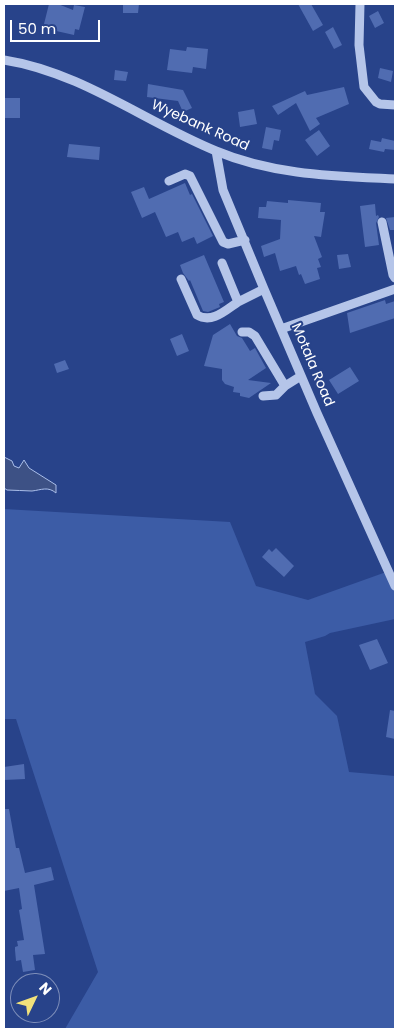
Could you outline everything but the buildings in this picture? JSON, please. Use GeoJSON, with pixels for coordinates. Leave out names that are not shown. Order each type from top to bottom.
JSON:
{"type":"FeatureCollection","features":[{"type":"Feature","properties":{"kind":"street"},"geometry":{"type":"LineString","coordinates":[[360,4],[359,45],[364,87],[376,102],[395,105]]}},
{"type":"Feature","properties":{"kind":"street","name":"Wyebank Road"},"geometry":{"type":"LineString","coordinates":[[4,60],[24,63],[67,77],[216,151],[253,164],[282,170],[328,175],[395,178]]}},
{"type":"Feature","properties":{"kind":"street","name":"Motala Road"},"geometry":{"type":"LineString","coordinates":[[216,151],[223,190],[301,376],[395,586]]}},
{"type":"Feature","properties":{"kind":"street"},"geometry":{"type":"LineString","coordinates":[[170,181],[185,174],[190,176],[224,242],[228,244],[245,240]]}},
{"type":"Feature","properties":{"kind":"street"},"geometry":{"type":"LineString","coordinates":[[382,222],[395,278]]}},
{"type":"Feature","properties":{"kind":"street"},"geometry":{"type":"LineString","coordinates":[[222,263],[238,302]]}},
{"type":"Feature","properties":{"kind":"street"},"geometry":{"type":"LineString","coordinates":[[181,279],[197,315],[200,317],[214,317],[264,289]]}},
{"type":"Feature","properties":{"kind":"street"},"geometry":{"type":"LineString","coordinates":[[281,329],[395,289]]}},
{"type":"Feature","properties":{"kind":"street"},"geometry":{"type":"LineString","coordinates":[[242,332],[250,332],[255,336],[285,386]]}},
{"type":"Feature","properties":{"kind":"street"},"geometry":{"type":"LineString","coordinates":[[262,396],[276,395],[285,386],[301,376]]}},
{"type":"Feature","properties":{"kind":"shaded area"},"geometry":{"type":"Polygon","coordinates":[[[4,457],[12,461],[14,466],[19,468],[24,460],[29,468],[56,485],[56,493],[47,489],[29,491],[7,490],[4,488],[4,457]]]}},
{"type":"Feature","properties":{"kind":"shaded area"},"geometry":{"type":"Polygon","coordinates":[[[4,509],[230,522],[256,586],[308,600],[389,571],[395,584],[395,619],[330,633],[305,642],[315,694],[337,716],[349,772],[395,776],[395,1029],[65,1029],[98,972],[16,719],[4,719],[4,509]]]}}]}
